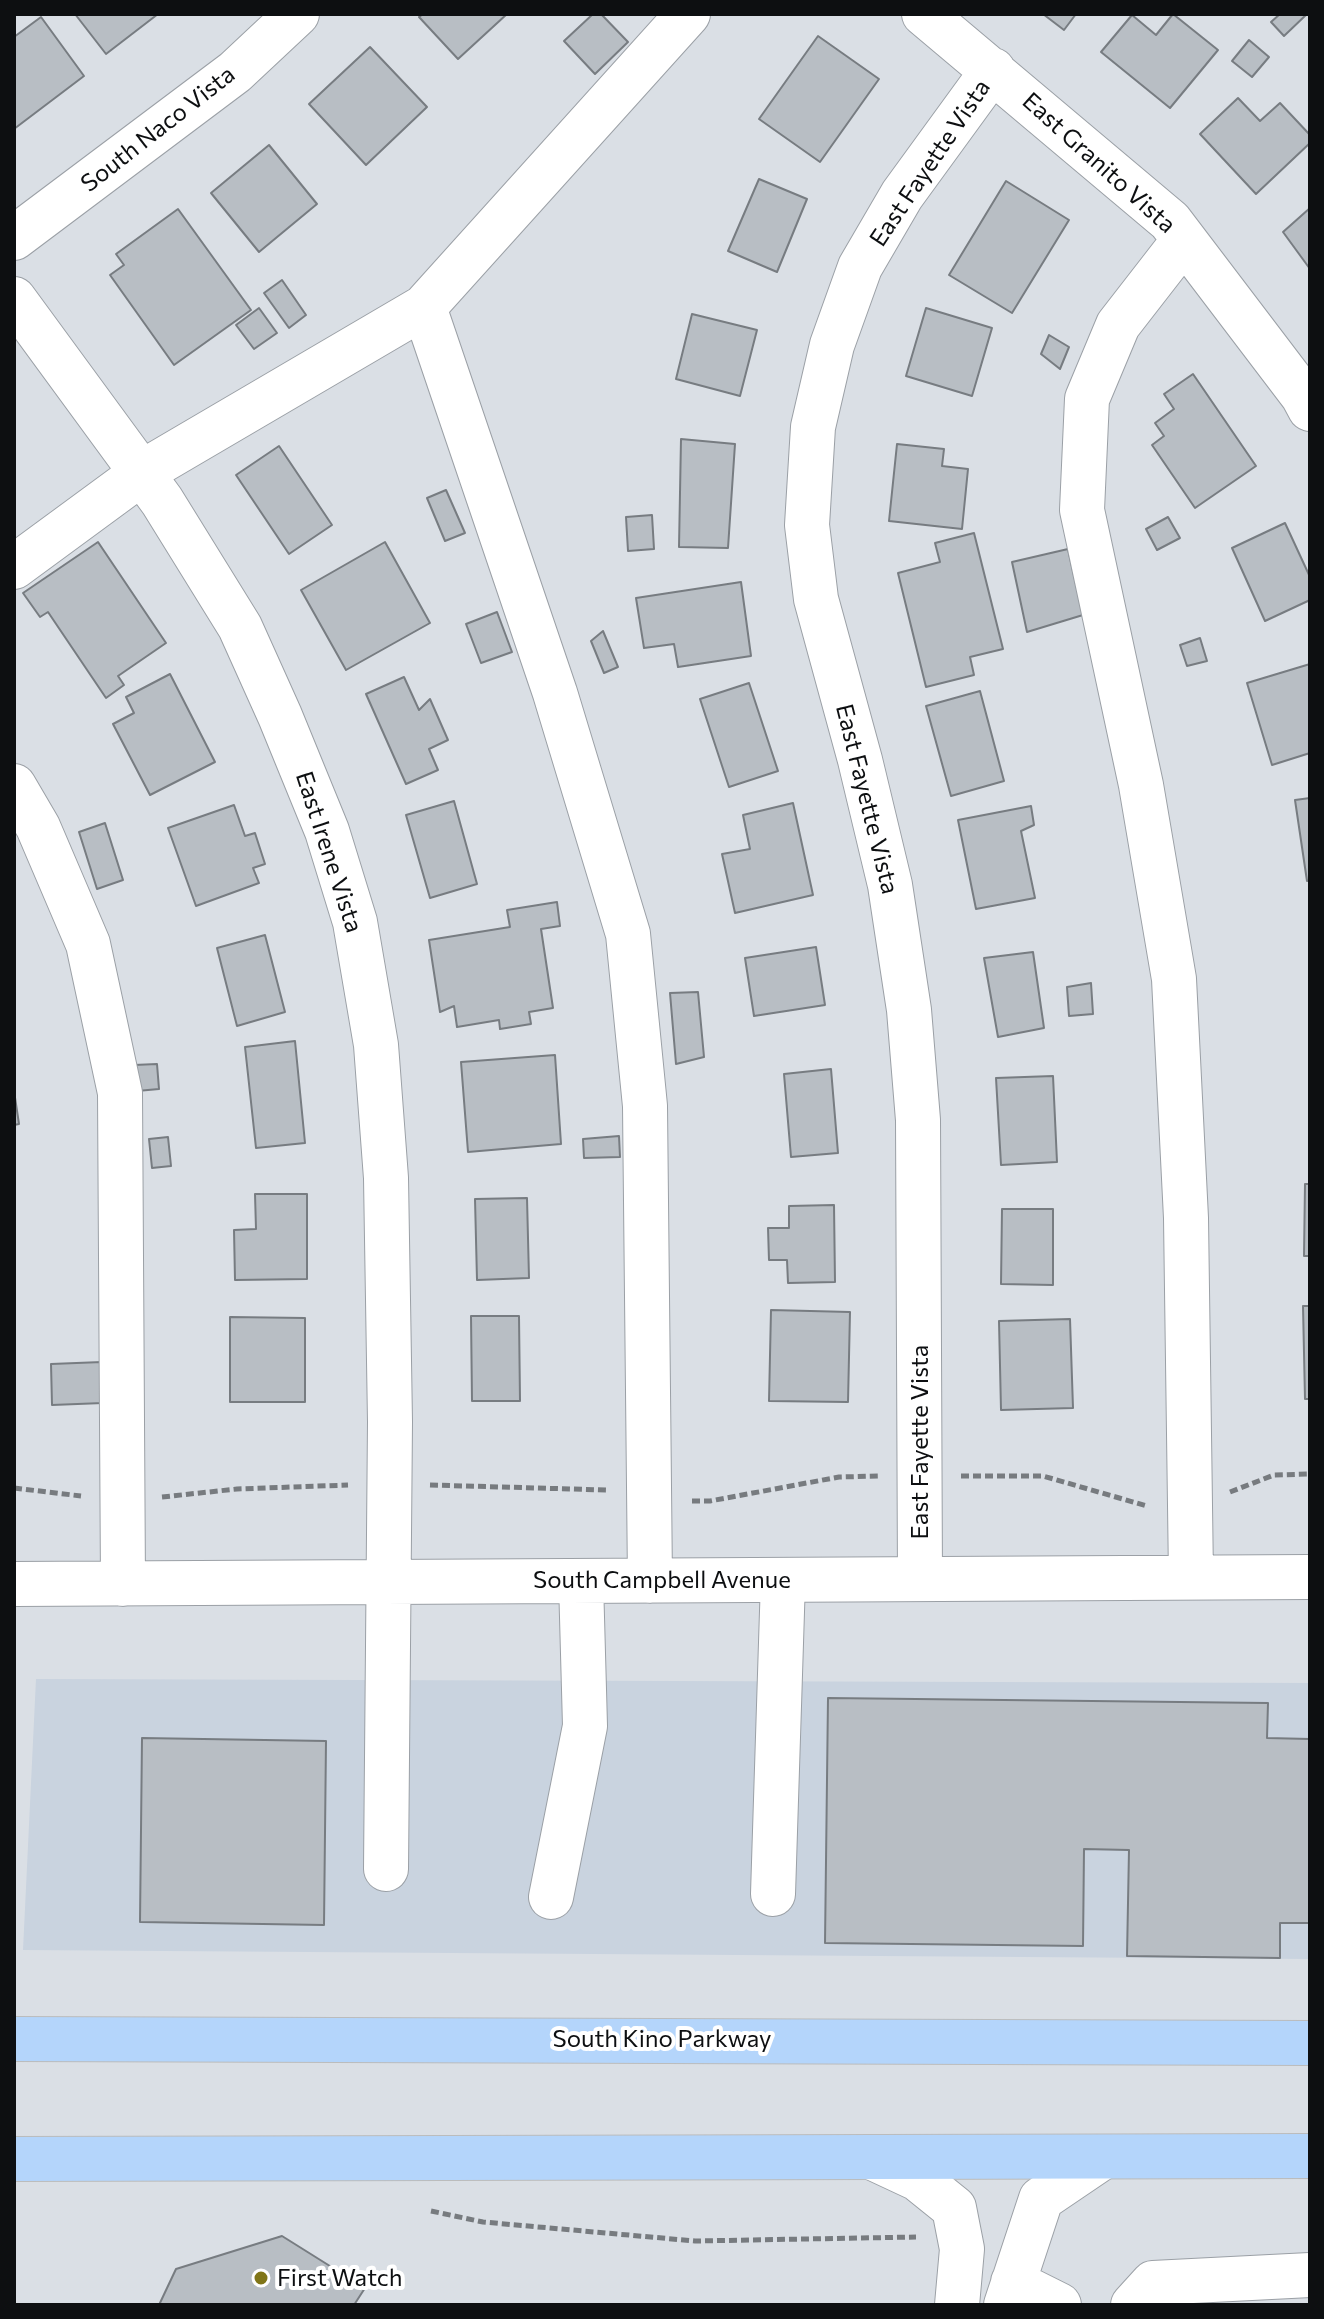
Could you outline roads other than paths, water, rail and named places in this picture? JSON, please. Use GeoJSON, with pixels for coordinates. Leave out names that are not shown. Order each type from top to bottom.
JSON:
{"type":"FeatureCollection","features":[{"type":"Feature","properties":{"kind":"main road","name":"South Kino Parkway"},"geometry":{"type":"LineString","coordinates":[[14,2039],[1310,2043]]}},
{"type":"Feature","properties":{"kind":"main road"},"geometry":{"type":"LineString","coordinates":[[14,2159],[1310,2156]]}},
{"type":"Feature","properties":{"kind":"street","name":"South Naco Vista"},"geometry":{"type":"LineString","coordinates":[[14,238],[235,72],[297,14]]}},
{"type":"Feature","properties":{"kind":"street"},"geometry":{"type":"LineString","coordinates":[[14,567],[142,473],[424,307],[688,14]]}},
{"type":"Feature","properties":{"kind":"street","name":"East Granito Vista"},"geometry":{"type":"LineString","coordinates":[[924,14],[1170,221],[1310,409]]}},
{"type":"Feature","properties":{"kind":"street","name":"East Fayette Vista"},"geometry":{"type":"LineString","coordinates":[[920,1579],[918,1120],[909,1010],[890,885],[816,599],[807,525],[813,427],[832,345],[860,267],[902,195],[993,70]]}},
{"type":"Feature","properties":{"kind":"street"},"geometry":{"type":"LineString","coordinates":[[1184,240],[1118,325],[1087,399],[1082,510],[1141,785],[1174,979],[1186,1218],[1191,1577]]}},
{"type":"Feature","properties":{"kind":"street","name":"East Irene Vista"},"geometry":{"type":"LineString","coordinates":[[14,299],[162,501],[240,627],[327,831],[355,922],[376,1045],[386,1178],[390,1422],[386,1869]]}},
{"type":"Feature","properties":{"kind":"street"},"geometry":{"type":"LineString","coordinates":[[424,307],[555,693],[628,934],[645,1106],[650,1581]]}},
{"type":"Feature","properties":{"kind":"street"},"geometry":{"type":"LineString","coordinates":[[14,786],[38,827],[88,944],[120,1093],[123,1584]]}},
{"type":"Feature","properties":{"kind":"street","name":"South Campbell Avenue"},"geometry":{"type":"LineString","coordinates":[[14,1584],[1310,1577]]}},
{"type":"Feature","properties":{"kind":"street"},"geometry":{"type":"LineString","coordinates":[[773,1894],[783,1580]]}},
{"type":"Feature","properties":{"kind":"street"},"geometry":{"type":"LineString","coordinates":[[551,1897],[585,1726],[581,1581]]}},
{"type":"Feature","properties":{"kind":"street"},"geometry":{"type":"LineString","coordinates":[[1059,2305],[1010,2294],[1041,2199],[1103,2157]]}},
{"type":"Feature","properties":{"kind":"street"},"geometry":{"type":"LineString","coordinates":[[873,2158],[918,2179],[954,2208],[962,2249],[957,2305]]}},
{"type":"Feature","properties":{"kind":"street"},"geometry":{"type":"LineString","coordinates":[[1133,2305],[1153,2283],[1310,2275]]}},
{"type":"Feature","properties":{"kind":"street"},"geometry":{"type":"LineString","coordinates":[[1303,2305],[1310,2293]]}},
{"type":"Feature","properties":{"kind":"place","name":"First Watch"},"geometry":{"type":"Point","coordinates":[261,2278]}}]}
